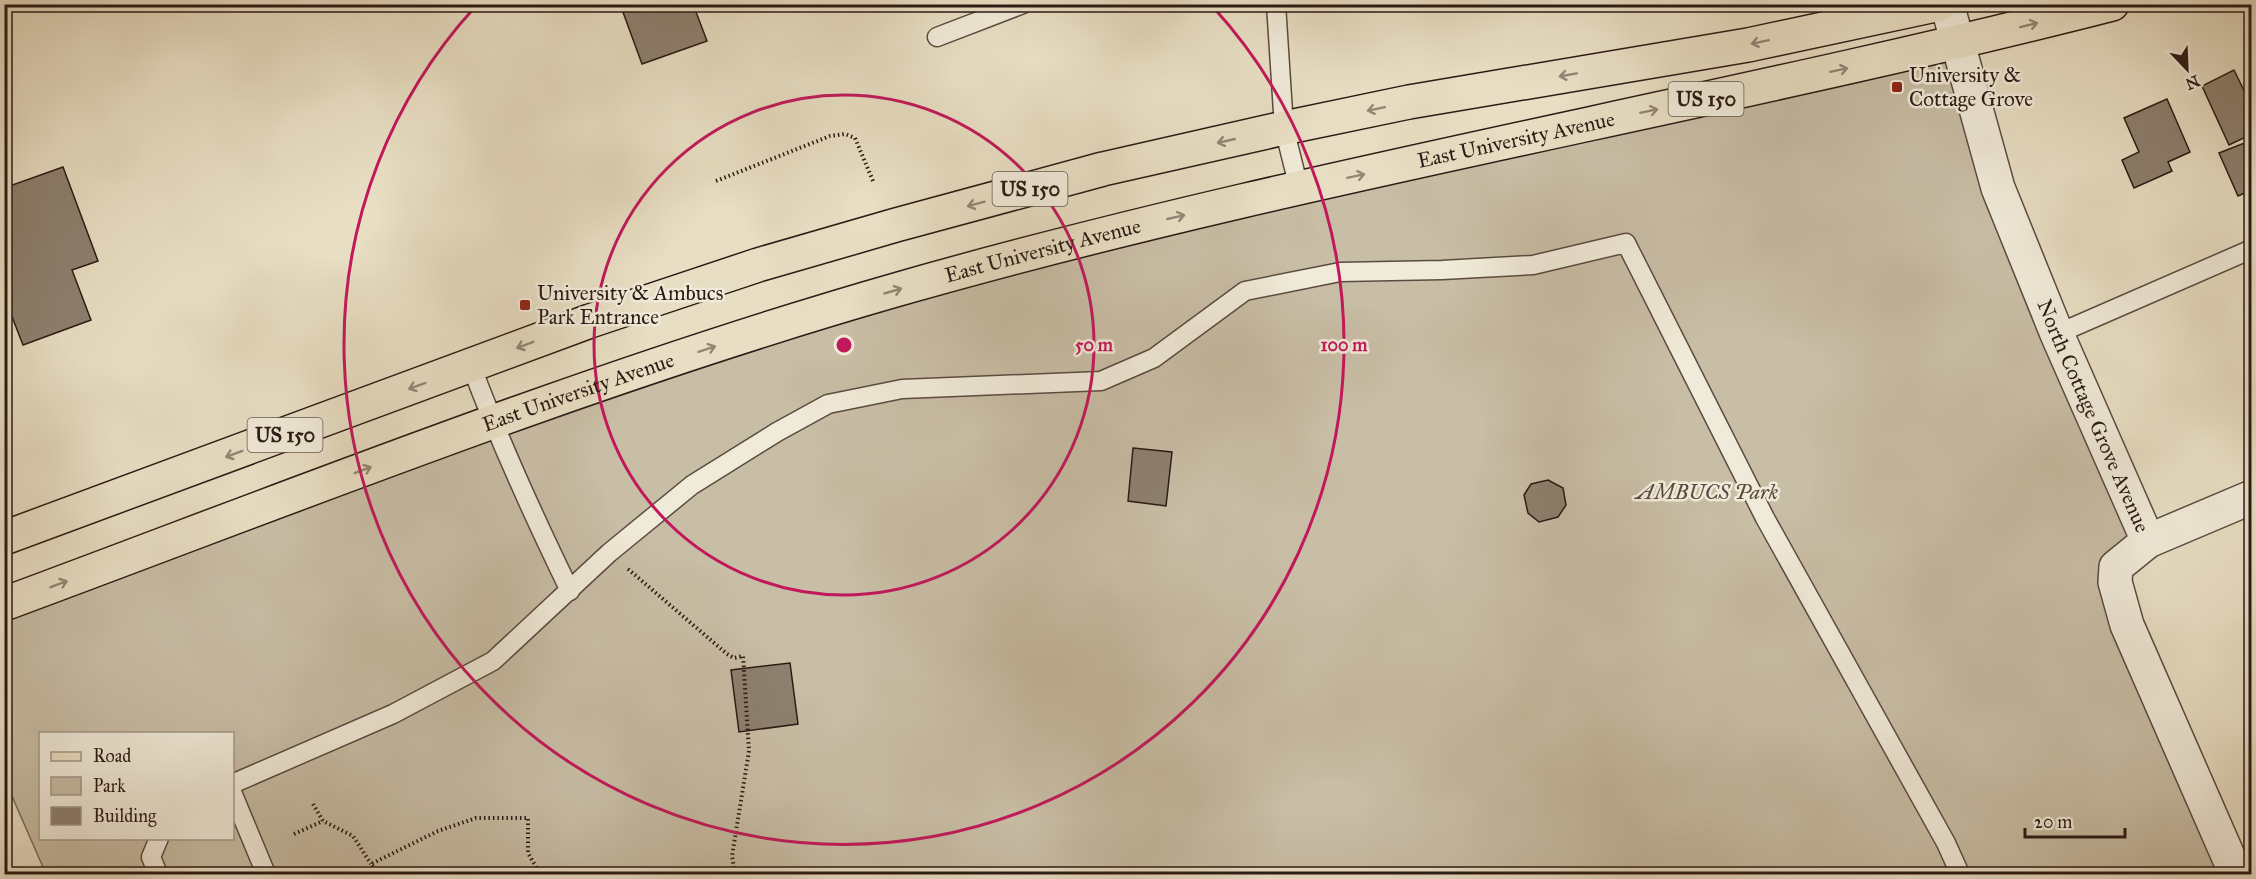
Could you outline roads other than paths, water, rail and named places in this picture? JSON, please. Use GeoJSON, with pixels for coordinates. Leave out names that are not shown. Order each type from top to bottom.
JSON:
{"type":"FeatureCollection","features":[{"type":"Feature","properties":{"kind":"main road","name":"US 150"},"geometry":{"type":"LineString","coordinates":[[4,538],[612,313],[759,265],[885,228],[1103,170],[1409,102],[1748,45],[1940,4]]}},
{"type":"Feature","properties":{"kind":"main road","name":"East University Avenue"},"geometry":{"type":"LineString","coordinates":[[4,604],[492,422],[703,350],[896,290],[1080,240],[1299,188],[1958,44],[2112,4]]}},
{"type":"Feature","properties":{"kind":"street","name":"North Cottage Grove Avenue"},"geometry":{"type":"LineString","coordinates":[[1947,4],[1998,188],[2057,334],[2148,541],[2116,567],[2115,582],[2127,625],[2236,874]]}},
{"type":"Feature","properties":{"kind":"street"},"geometry":{"type":"LineString","coordinates":[[2148,541],[2252,498]]}},
{"type":"Feature","properties":{"kind":"lane"},"geometry":{"type":"LineString","coordinates":[[937,38],[1023,4]]}},
{"type":"Feature","properties":{"kind":"lane"},"geometry":{"type":"LineString","coordinates":[[1276,4],[1284,129],[1299,188]]}},
{"type":"Feature","properties":{"kind":"lane"},"geometry":{"type":"LineString","coordinates":[[234,783],[393,714],[493,661],[609,553],[692,485],[777,432],[828,404],[902,389],[1101,381],[1154,358],[1245,291],[1340,272],[1533,265],[1626,243],[1765,518],[1940,832],[1960,874]]}},
{"type":"Feature","properties":{"kind":"lane"},"geometry":{"type":"LineString","coordinates":[[2057,334],[2252,249]]}},
{"type":"Feature","properties":{"kind":"lane"},"geometry":{"type":"LineString","coordinates":[[471,365],[492,422],[570,591]]}},
{"type":"Feature","properties":{"kind":"lane"},"geometry":{"type":"LineString","coordinates":[[234,797],[266,874]]}},
{"type":"Feature","properties":{"kind":"lane"},"geometry":{"type":"LineString","coordinates":[[158,840],[151,857],[158,874]]}},
{"type":"Feature","properties":{"kind":"place","name":"University & Cottage Grove"},"geometry":{"type":"Point","coordinates":[1897,87]}},
{"type":"Feature","properties":{"kind":"place","name":"University & Ambucs Park Entrance"},"geometry":{"type":"Point","coordinates":[525,305]}},
{"type":"Feature","properties":{"kind":"park label","name":"AMBUCS Park"},"geometry":{"type":"Point","coordinates":[1707,492]}}]}
